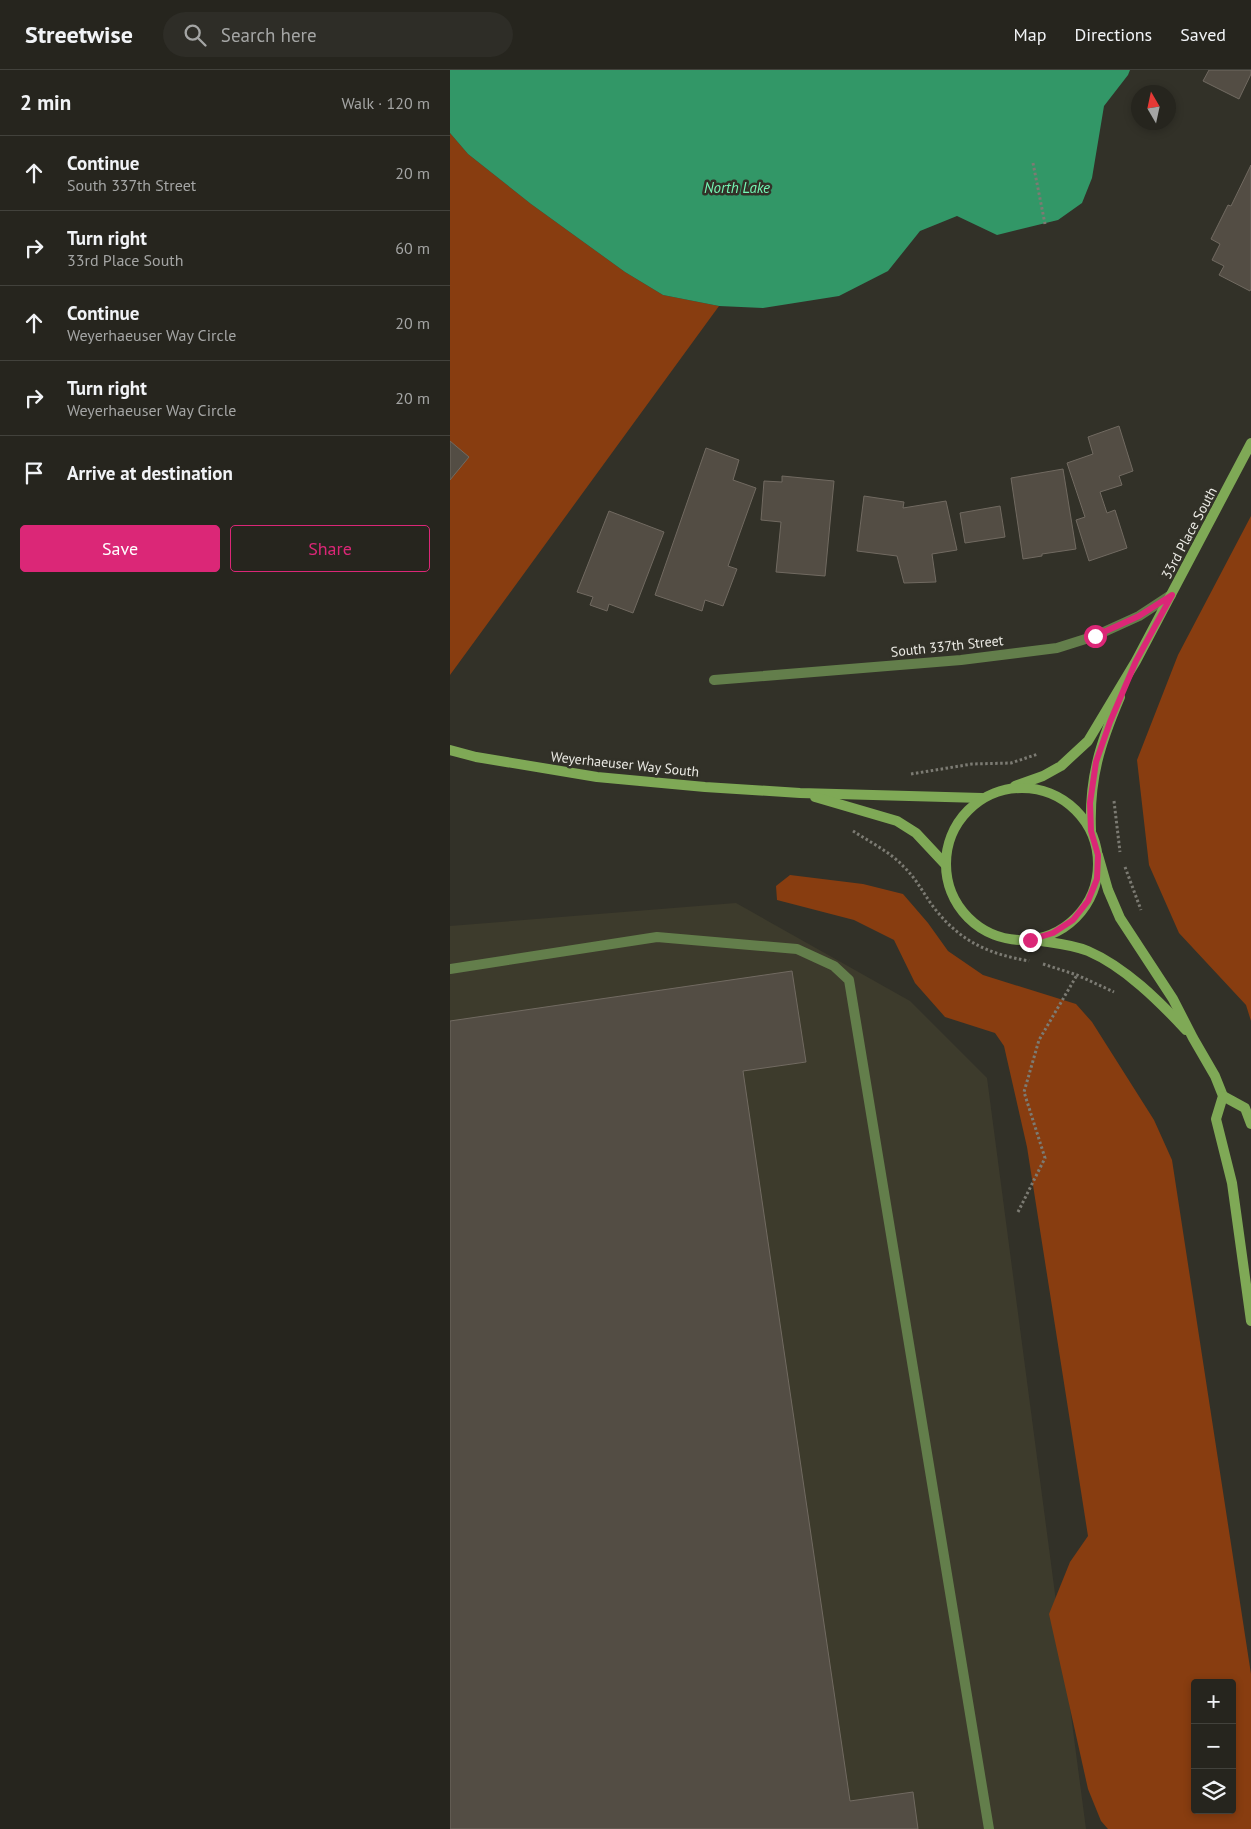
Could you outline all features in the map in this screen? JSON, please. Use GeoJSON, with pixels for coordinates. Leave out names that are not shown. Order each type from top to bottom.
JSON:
{"type":"FeatureCollection","features":[{"type":"Feature","properties":{"kind":"street","name":"33rd Place South"},"geometry":{"type":"LineString","coordinates":[[1007,789],[1043,776],[1061,766],[1088,741],[1136,661],[1251,443]]}},
{"type":"Feature","properties":{"kind":"street","name":"South 337th Street"},"geometry":{"type":"LineString","coordinates":[[714,680],[961,660],[1057,648],[1095,636],[1139,616],[1172,595]]}},
{"type":"Feature","properties":{"kind":"street","name":"33rd Place South"},"geometry":{"type":"LineString","coordinates":[[1091,831],[1090,803],[1096,762],[1110,722],[1136,661]]}},
{"type":"Feature","properties":{"kind":"street","name":"Weyerhaeuser Way South"},"geometry":{"type":"LineString","coordinates":[[450,750],[476,757],[597,777],[705,787],[800,793],[982,798]]}},
{"type":"Feature","properties":{"kind":"street"},"geometry":{"type":"LineString","coordinates":[[1193,1038],[1162,1005],[1103,958],[1066,944],[1004,938],[981,928],[962,911],[949,889],[945,864],[949,838],[962,815],[982,798],[1007,789],[1032,788],[1056,796],[1077,811],[1091,831],[1108,890],[1120,918],[1173,999],[1215,1076],[1223,1096],[1216,1118],[1232,1183],[1251,1321]]}},
{"type":"Feature","properties":{"kind":"street","name":"Weyerhaeuser Way South"},"geometry":{"type":"LineString","coordinates":[[800,793],[897,822],[916,833],[945,864]]}},
{"type":"Feature","properties":{"kind":"street"},"geometry":{"type":"LineString","coordinates":[[1030,940],[1053,933],[1073,920],[1088,901],[1097,879],[1098,855]]}},
{"type":"Feature","properties":{"kind":"street"},"geometry":{"type":"LineString","coordinates":[[450,969],[657,937],[798,949],[834,966],[849,980],[989,1829]]}},
{"type":"Feature","properties":{"kind":"street"},"geometry":{"type":"LineString","coordinates":[[1223,1096],[1245,1108],[1251,1124]]}},
{"type":"Feature","properties":{"kind":"path"},"geometry":{"type":"LineString","coordinates":[[1033,163],[1045,224]]}},
{"type":"Feature","properties":{"kind":"path"},"geometry":{"type":"LineString","coordinates":[[905,775],[972,764],[1010,763],[1039,754]]}},
{"type":"Feature","properties":{"kind":"path"},"geometry":{"type":"LineString","coordinates":[[1113,795],[1120,857]]}},
{"type":"Feature","properties":{"kind":"path"},"geometry":{"type":"LineString","coordinates":[[847,826],[902,864],[918,883],[934,909],[958,934],[985,949],[1005,957],[1043,964],[1077,975],[1120,996]]}},
{"type":"Feature","properties":{"kind":"path"},"geometry":{"type":"LineString","coordinates":[[1123,864],[1142,912]]}},
{"type":"Feature","properties":{"kind":"path"},"geometry":{"type":"LineString","coordinates":[[1018,1212],[1045,1158],[1024,1092],[1039,1040],[1077,975]]}},
{"type":"Feature","properties":{"kind":"shaded area"},"geometry":{"type":"Polygon","coordinates":[[[450,133],[468,154],[531,204],[625,272],[663,295],[719,306],[450,675],[450,133]]]}},
{"type":"Feature","properties":{"kind":"shaded area"},"geometry":{"type":"Polygon","coordinates":[[[1251,516],[1251,1021],[1246,1005],[1179,933],[1149,865],[1137,760],[1178,655],[1251,516]]]}},
{"type":"Feature","properties":{"kind":"shaded area"},"geometry":{"type":"Polygon","coordinates":[[[790,875],[863,884],[903,894],[928,923],[948,951],[983,975],[1076,1004],[1092,1022],[1154,1120],[1172,1160],[1251,1674],[1251,1829],[1108,1829],[1101,1821],[1088,1789],[1049,1614],[1070,1562],[1088,1536],[1027,1147],[1004,1046],[995,1033],[945,1017],[915,983],[894,940],[854,920],[777,900],[776,886],[790,875]]]}},
{"type":"Feature","properties":{"kind":"shaded area"},"geometry":{"type":"Polygon","coordinates":[[[736,903],[910,1001],[987,1078],[1086,1829],[450,1829],[450,926],[736,903]]]}},
{"type":"Feature","properties":{"kind":"water","name":"North Lake"},"geometry":{"type":"Polygon","coordinates":[[[450,70],[1130,70],[1104,106],[1092,178],[1082,203],[1058,220],[997,235],[957,216],[920,231],[888,271],[839,296],[763,308],[719,306],[663,295],[625,272],[531,204],[468,154],[450,133],[450,70]]]}},
{"type":"Feature","properties":{"kind":"building"},"geometry":{"type":"Polygon","coordinates":[[[1209,70],[1251,70],[1251,74],[1239,99],[1203,81],[1209,70]]]}},
{"type":"Feature","properties":{"kind":"building"},"geometry":{"type":"Polygon","coordinates":[[[1251,165],[1250,291],[1219,275],[1224,266],[1212,260],[1220,244],[1211,239],[1228,205],[1231,206],[1251,165]]]}},
{"type":"Feature","properties":{"kind":"building"},"geometry":{"type":"Polygon","coordinates":[[[1119,426],[1133,471],[1119,476],[1122,485],[1100,492],[1107,513],[1115,510],[1127,548],[1089,561],[1076,520],[1085,517],[1067,463],[1093,454],[1088,437],[1119,426]]]}},
{"type":"Feature","properties":{"kind":"building"},"geometry":{"type":"Polygon","coordinates":[[[450,441],[469,457],[450,480],[450,441]]]}},
{"type":"Feature","properties":{"kind":"building"},"geometry":{"type":"Polygon","coordinates":[[[706,448],[739,460],[733,480],[756,488],[728,566],[737,569],[723,606],[705,600],[702,611],[655,595],[706,448]]]}},
{"type":"Feature","properties":{"kind":"building"},"geometry":{"type":"Polygon","coordinates":[[[1063,469],[1076,549],[1023,559],[1011,478],[1063,469]]]}},
{"type":"Feature","properties":{"kind":"building"},"geometry":{"type":"Polygon","coordinates":[[[782,476],[834,481],[825,576],[776,572],[781,522],[761,520],[764,481],[782,482],[782,476]]]}},
{"type":"Feature","properties":{"kind":"building"},"geometry":{"type":"Polygon","coordinates":[[[864,496],[904,502],[903,508],[946,501],[957,550],[932,554],[936,582],[904,583],[897,556],[857,551],[864,496]]]}},
{"type":"Feature","properties":{"kind":"building"},"geometry":{"type":"Polygon","coordinates":[[[1000,506],[1005,537],[965,543],[960,513],[1000,506]]]}},
{"type":"Feature","properties":{"kind":"building"},"geometry":{"type":"Polygon","coordinates":[[[609,511],[664,532],[633,613],[609,604],[607,611],[590,605],[593,597],[577,592],[609,511]]]}},
{"type":"Feature","properties":{"kind":"building"},"geometry":{"type":"Polygon","coordinates":[[[792,971],[806,1062],[743,1071],[850,1801],[913,1792],[918,1829],[450,1829],[450,1021],[792,971]]]}},
{"type":"Feature","properties":{"kind":"route"},"geometry":{"type":"LineString","coordinates":[[1030,940],[1053,933],[1073,920],[1088,901],[1097,879],[1098,855],[1091,831],[1090,803],[1096,762],[1110,722],[1136,661],[1172,595],[1139,616],[1095,636]]}}]}
